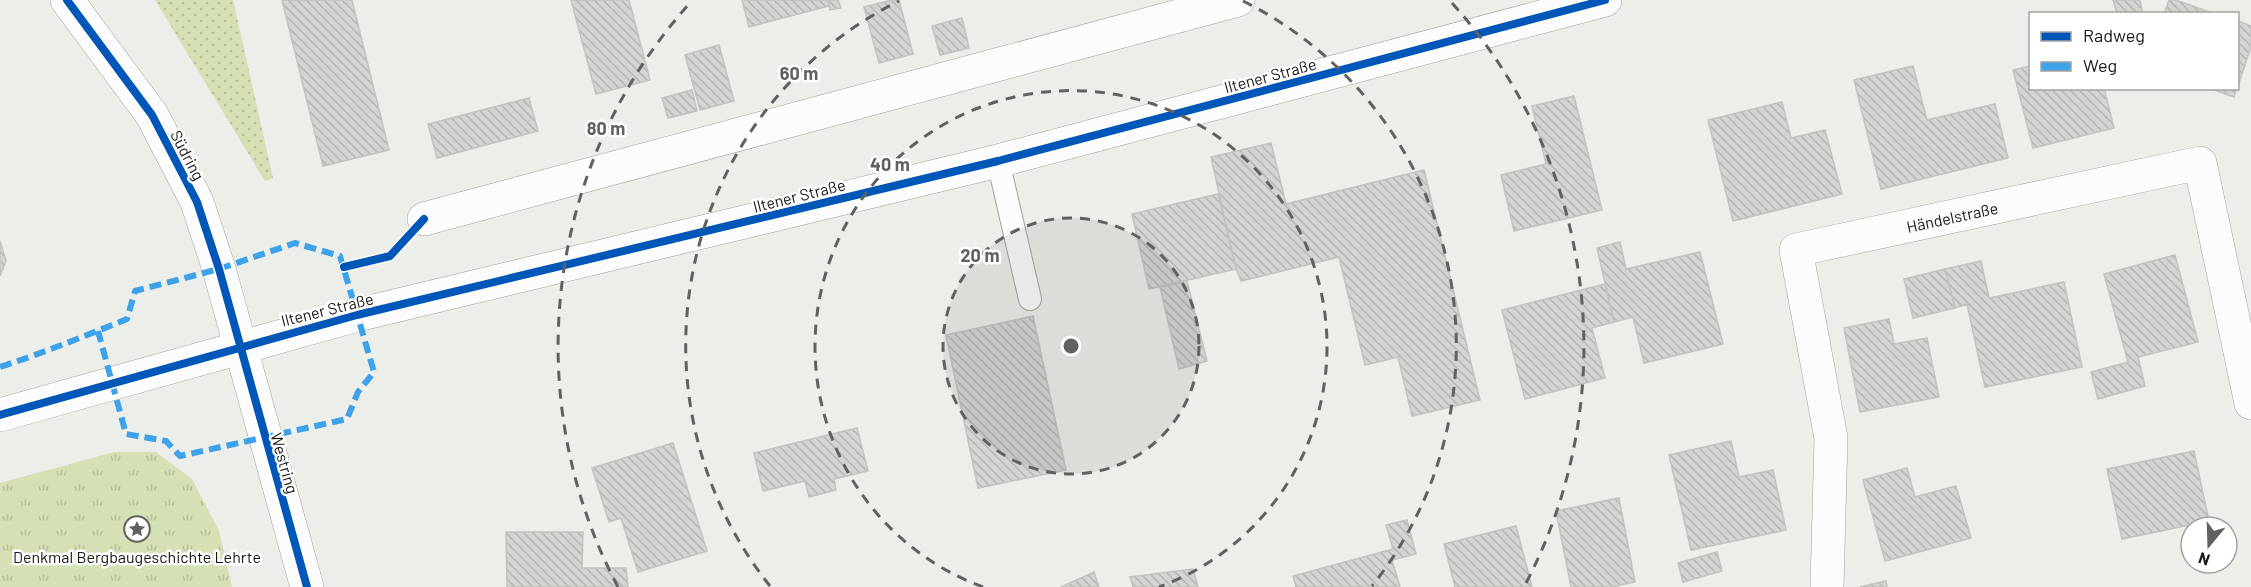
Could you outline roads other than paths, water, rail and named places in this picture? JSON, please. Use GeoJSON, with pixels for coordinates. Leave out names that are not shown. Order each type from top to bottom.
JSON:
{"type":"FeatureCollection","features":[{"type":"Feature","properties":{"kind":"street","name":"Südring"},"geometry":{"type":"LineString","coordinates":[[67,0],[152,115],[197,202],[239,346]]}},
{"type":"Feature","properties":{"kind":"street"},"geometry":{"type":"LineString","coordinates":[[424,219],[1238,0]]}},
{"type":"Feature","properties":{"kind":"street","name":"Iltener Straße"},"geometry":{"type":"LineString","coordinates":[[0,415],[239,346],[369,312],[998,161],[1605,0]]}},
{"type":"Feature","properties":{"kind":"street","name":"Händelstraße"},"geometry":{"type":"LineString","coordinates":[[1827,587],[1831,438],[1796,250],[2200,163],[2251,403]]}},
{"type":"Feature","properties":{"kind":"street","name":"Westring"},"geometry":{"type":"LineString","coordinates":[[239,346],[307,587]]}},
{"type":"Feature","properties":{"kind":"lane"},"geometry":{"type":"LineString","coordinates":[[998,161],[1030,298]]}},
{"type":"Feature","properties":{"kind":"place","name":"Denkmal Bergbaugeschichte Lehrte"},"geometry":{"type":"Point","coordinates":[137,529]}}]}
